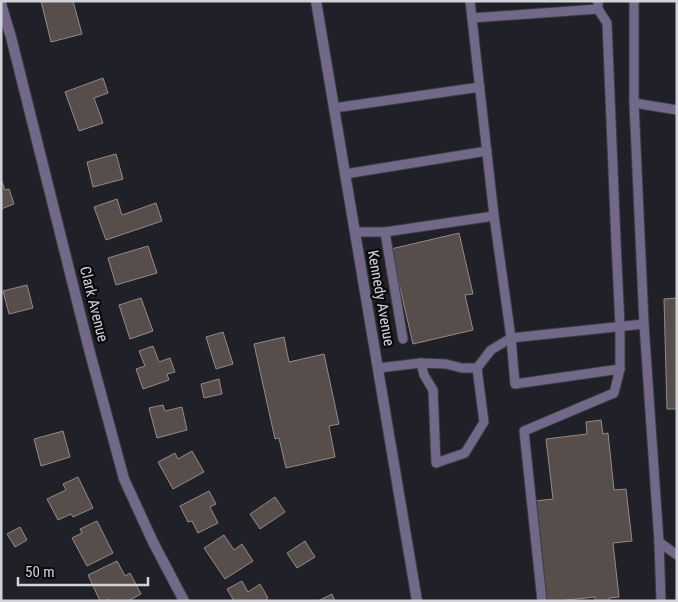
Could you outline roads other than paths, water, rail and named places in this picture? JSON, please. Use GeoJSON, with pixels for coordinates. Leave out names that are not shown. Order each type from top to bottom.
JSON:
{"type":"FeatureCollection","features":[{"type":"Feature","properties":{"kind":"street","name":"Kennedy Avenue"},"geometry":{"type":"LineString","coordinates":[[316,1],[417,601]]}},
{"type":"Feature","properties":{"kind":"street","name":"Clark Avenue"},"geometry":{"type":"LineString","coordinates":[[1,4],[124,479],[153,542],[184,601]]}},
{"type":"Feature","properties":{"kind":"lane"},"geometry":{"type":"LineString","coordinates":[[470,1],[515,384],[620,369]]}},
{"type":"Feature","properties":{"kind":"lane"},"geometry":{"type":"LineString","coordinates":[[634,1],[634,103],[644,324],[659,542],[661,601]]}},
{"type":"Feature","properties":{"kind":"lane"},"geometry":{"type":"LineString","coordinates":[[472,18],[598,5],[606,23],[620,326],[620,369],[614,393],[524,431],[542,601]]}},
{"type":"Feature","properties":{"kind":"lane"},"geometry":{"type":"LineString","coordinates":[[334,108],[480,88]]}},
{"type":"Feature","properties":{"kind":"lane"},"geometry":{"type":"LineString","coordinates":[[634,103],[677,110]]}},
{"type":"Feature","properties":{"kind":"lane"},"geometry":{"type":"LineString","coordinates":[[345,174],[487,151]]}},
{"type":"Feature","properties":{"kind":"lane"},"geometry":{"type":"LineString","coordinates":[[354,232],[385,232],[494,216]]}},
{"type":"Feature","properties":{"kind":"lane"},"geometry":{"type":"LineString","coordinates":[[385,232],[403,339]]}},
{"type":"Feature","properties":{"kind":"lane"},"geometry":{"type":"LineString","coordinates":[[421,363],[424,375],[433,390],[436,462],[465,453],[484,422],[477,368],[491,350],[511,338],[644,324]]}},
{"type":"Feature","properties":{"kind":"lane"},"geometry":{"type":"LineString","coordinates":[[378,368],[421,363],[477,368]]}},
{"type":"Feature","properties":{"kind":"lane"},"geometry":{"type":"LineString","coordinates":[[659,542],[677,555]]}}]}
